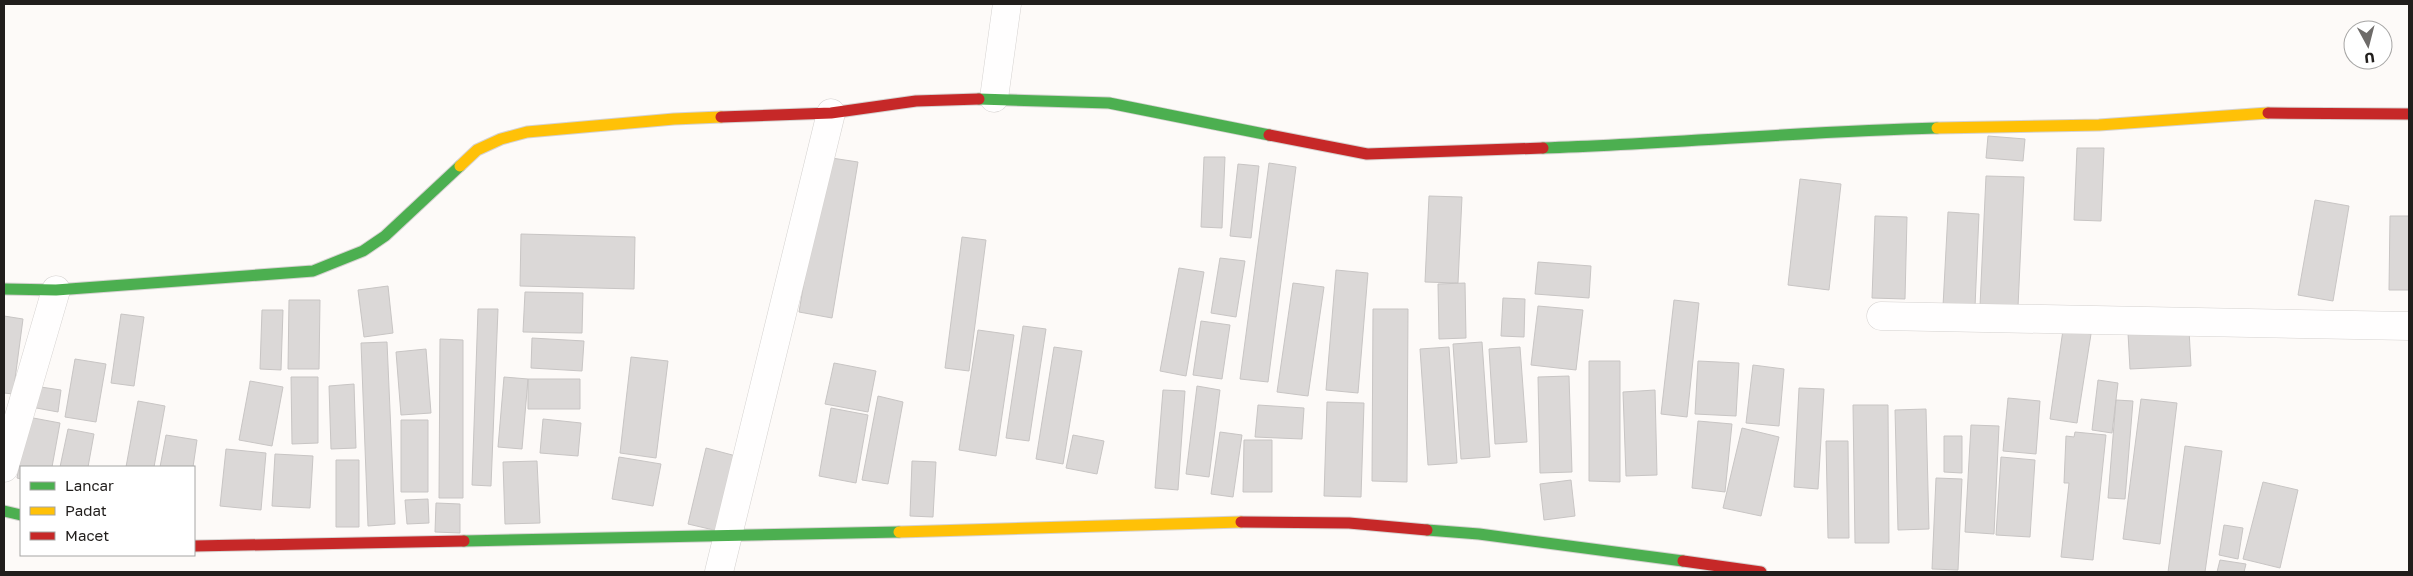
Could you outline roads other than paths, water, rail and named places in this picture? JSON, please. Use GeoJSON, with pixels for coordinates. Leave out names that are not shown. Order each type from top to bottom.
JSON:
{"type":"FeatureCollection","features":[{"type":"Feature","properties":{"kind":"street"},"geometry":{"type":"LineString","coordinates":[[994,98],[1007,4]]}},
{"type":"Feature","properties":{"kind":"street"},"geometry":{"type":"LineString","coordinates":[[4,290],[56,290],[313,271],[363,250],[384,236],[477,150],[501,139],[527,132],[674,119],[831,113],[916,101],[994,98],[1109,103],[1367,154],[1646,145],[1855,130],[2099,125],[2270,113],[2409,114]]}},
{"type":"Feature","properties":{"kind":"street"},"geometry":{"type":"LineString","coordinates":[[719,572],[831,113]]}},
{"type":"Feature","properties":{"kind":"street"},"geometry":{"type":"LineString","coordinates":[[4,468],[56,290]]}},
{"type":"Feature","properties":{"kind":"street"},"geometry":{"type":"LineString","coordinates":[[1881,316],[2409,326]]}},
{"type":"Feature","properties":{"kind":"street"},"geometry":{"type":"LineString","coordinates":[[4,511],[20,516]]}},
{"type":"Feature","properties":{"kind":"street"},"geometry":{"type":"LineString","coordinates":[[195,546],[728,537],[1205,522],[1349,523],[1489,536],[1761,572]]}}]}
